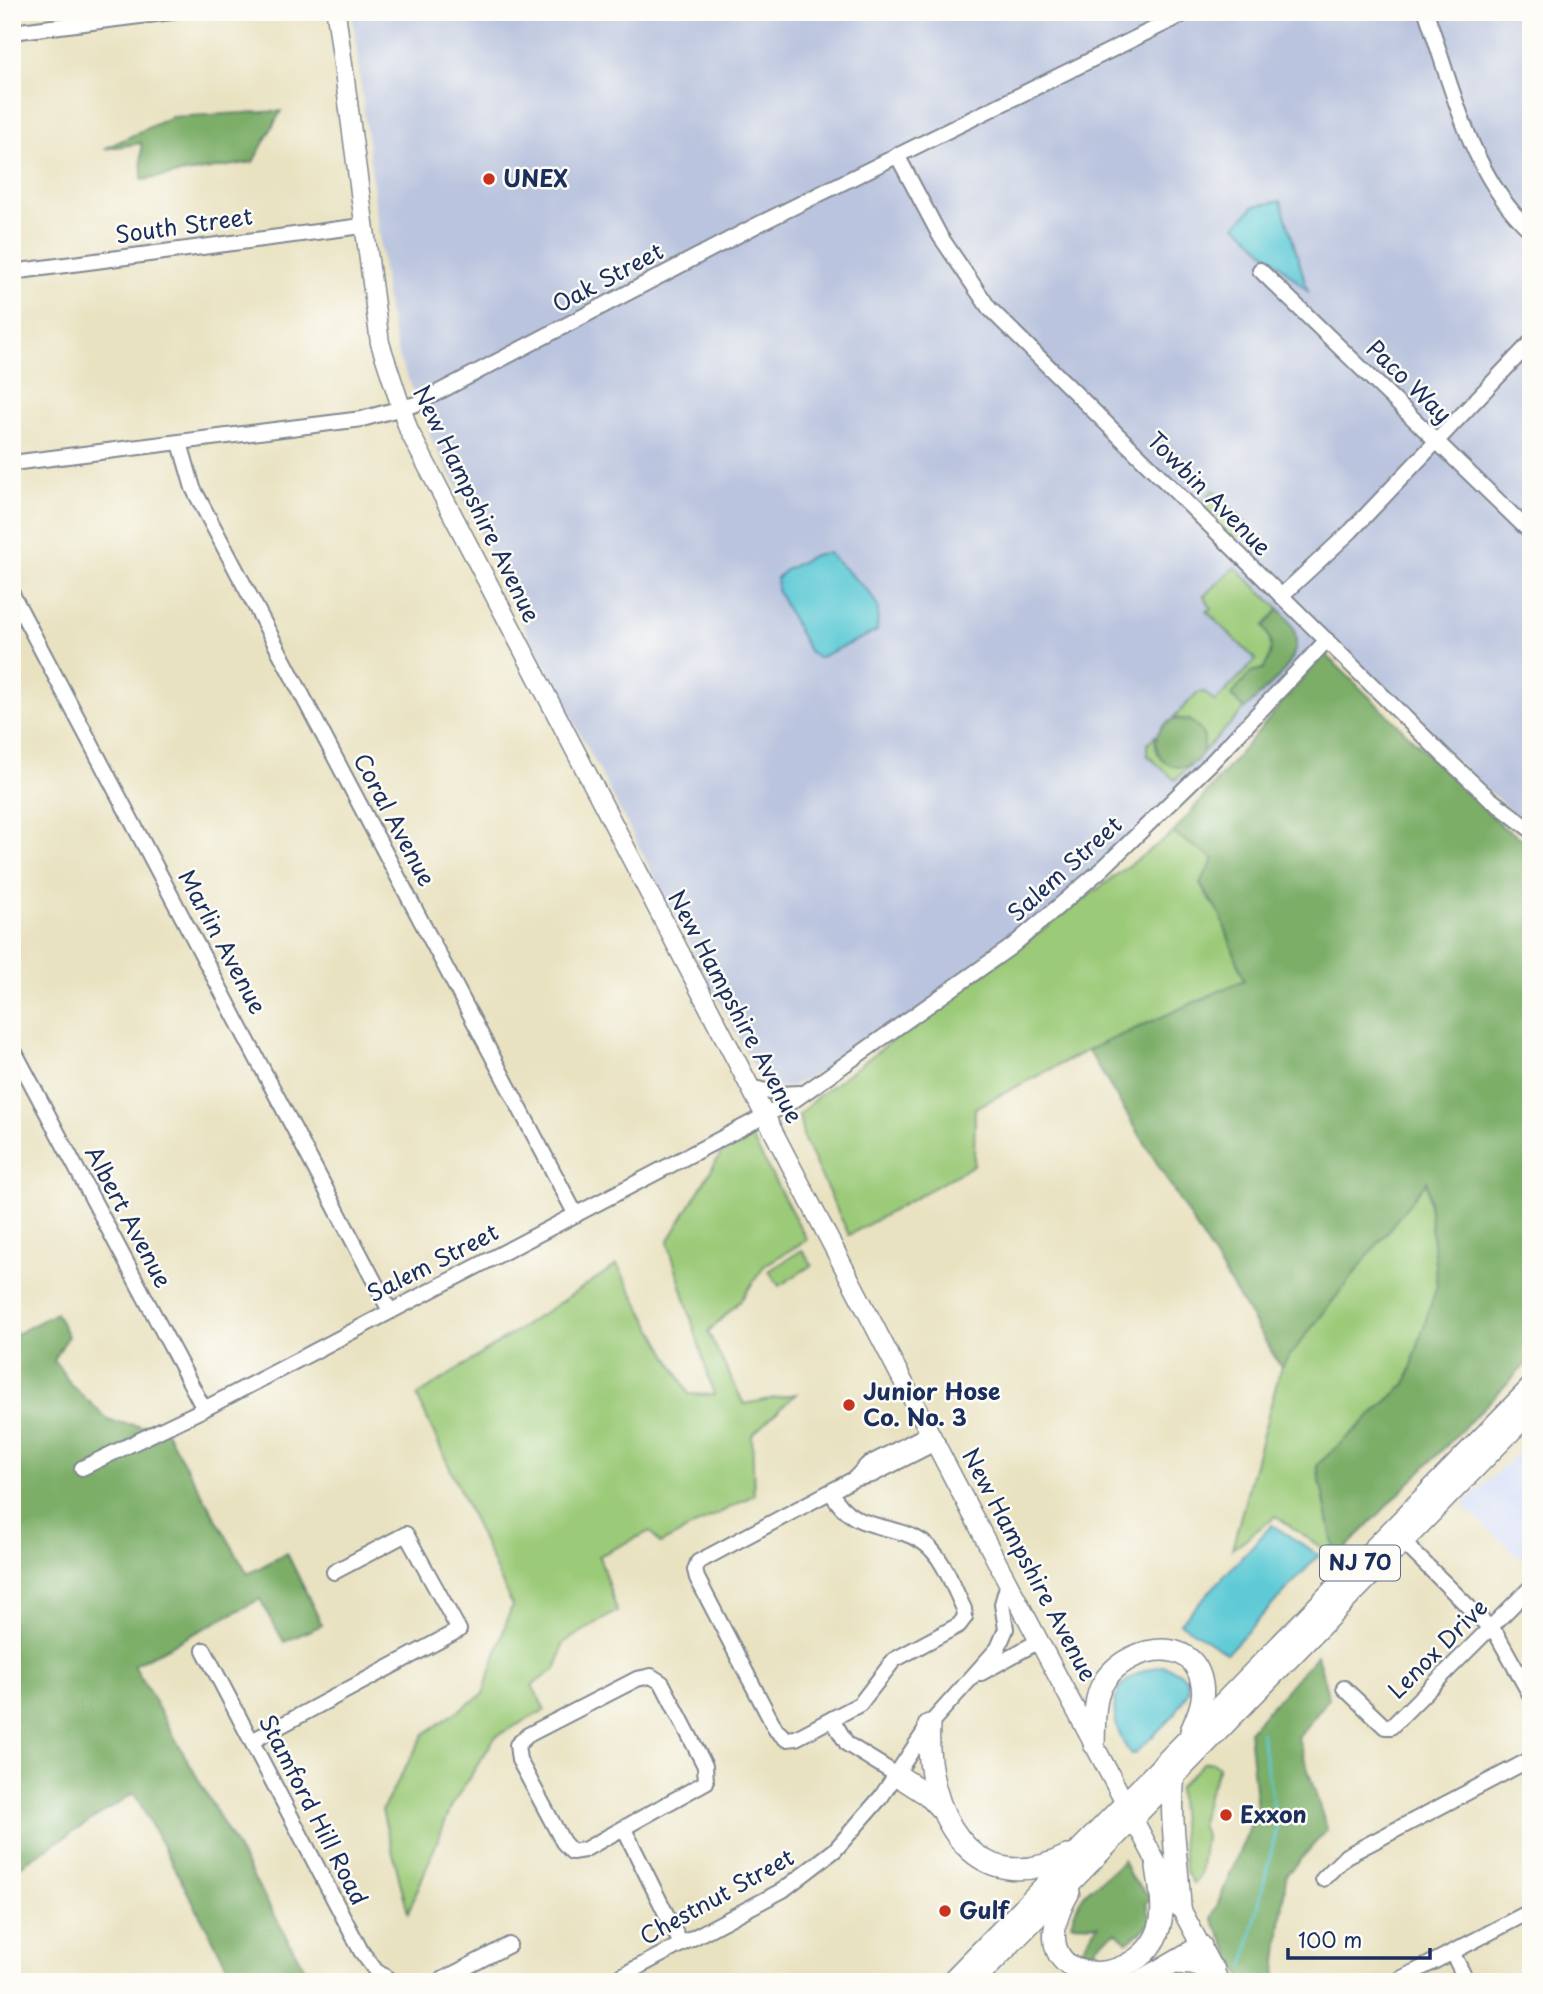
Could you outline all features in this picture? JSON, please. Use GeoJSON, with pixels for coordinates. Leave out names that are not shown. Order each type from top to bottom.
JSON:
{"type":"FeatureCollection","features":[{"type":"Feature","properties":{"kind":"highway","name":"NJ 70"},"geometry":{"type":"LineString","coordinates":[[951,1982],[1129,1810],[1189,1737],[1531,1388]]}},
{"type":"Feature","properties":{"kind":"highway","name":"NJ 70"},"geometry":{"type":"LineString","coordinates":[[1129,1810],[1174,1774],[1531,1410]]}},
{"type":"Feature","properties":{"kind":"highway"},"geometry":{"type":"LineString","coordinates":[[1094,1744],[1096,1709],[1102,1685],[1118,1665],[1141,1652],[1154,1649],[1182,1655],[1200,1676],[1203,1693],[1189,1737]]}},
{"type":"Feature","properties":{"kind":"highway"},"geometry":{"type":"LineString","coordinates":[[929,1725],[930,1775],[944,1812]]}},
{"type":"Feature","properties":{"kind":"highway"},"geometry":{"type":"LineString","coordinates":[[1174,1774],[1171,1819],[1178,1861],[1180,1907]]}},
{"type":"Feature","properties":{"kind":"highway"},"geometry":{"type":"LineString","coordinates":[[897,1775],[928,1795],[944,1812],[967,1848],[994,1866],[1031,1870],[1079,1861]]}},
{"type":"Feature","properties":{"kind":"highway","name":"NJ 70"},"geometry":{"type":"LineString","coordinates":[[973,1982],[1079,1861]]}},
{"type":"Feature","properties":{"kind":"highway"},"geometry":{"type":"LineString","coordinates":[[1079,1861],[1056,1917],[1054,1949],[1069,1972],[1087,1979],[1104,1980],[1138,1964],[1153,1943],[1161,1921],[1157,1866]]}},
{"type":"Feature","properties":{"kind":"highway"},"geometry":{"type":"LineString","coordinates":[[1139,1982],[1201,1946]]}},
{"type":"Feature","properties":{"kind":"highway"},"geometry":{"type":"LineString","coordinates":[[1174,1963],[1192,1964],[1217,1976]]}},
{"type":"Feature","properties":{"kind":"main road","name":"New Hampshire Avenue"},"geometry":{"type":"LineString","coordinates":[[336,12],[362,226],[380,343],[400,410],[513,636],[1008,1583],[1217,1976]]}},
{"type":"Feature","properties":{"kind":"street"},"geometry":{"type":"LineString","coordinates":[[12,32],[172,12]]}},
{"type":"Feature","properties":{"kind":"street","name":"Oak Street"},"geometry":{"type":"LineString","coordinates":[[12,463],[362,419],[400,410],[427,399],[897,155],[1188,12]]}},
{"type":"Feature","properties":{"kind":"street"},"geometry":{"type":"LineString","coordinates":[[1426,12],[1488,178],[1506,206],[1531,231]]}},
{"type":"Feature","properties":{"kind":"street","name":"Towbin Avenue"},"geometry":{"type":"LineString","coordinates":[[897,155],[940,236],[989,308],[1489,798],[1531,830]]}},
{"type":"Feature","properties":{"kind":"street","name":"South Street"},"geometry":{"type":"LineString","coordinates":[[12,272],[362,226]]}},
{"type":"Feature","properties":{"kind":"street","name":"Paco Way"},"geometry":{"type":"LineString","coordinates":[[1261,270],[1525,527]]}},
{"type":"Feature","properties":{"kind":"street"},"geometry":{"type":"LineString","coordinates":[[1281,596],[1351,531],[1531,342]]}},
{"type":"Feature","properties":{"kind":"street","name":"Coral Avenue"},"geometry":{"type":"LineString","coordinates":[[180,443],[193,488],[576,1214]]}},
{"type":"Feature","properties":{"kind":"street","name":"Marlin Avenue"},"geometry":{"type":"LineString","coordinates":[[12,594],[390,1311]]}},
{"type":"Feature","properties":{"kind":"street","name":"Salem Street"},"geometry":{"type":"LineString","coordinates":[[82,1468],[204,1409],[793,1101],[800,1093],[1011,947],[1101,870],[1210,764],[1326,640]]}},
{"type":"Feature","properties":{"kind":"street","name":"Albert Avenue"},"geometry":{"type":"LineString","coordinates":[[12,1047],[204,1409]]}},
{"type":"Feature","properties":{"kind":"street"},"geometry":{"type":"LineString","coordinates":[[750,1087],[787,1095],[800,1093]]}},
{"type":"Feature","properties":{"kind":"street"},"geometry":{"type":"LineString","coordinates":[[831,1492],[839,1508],[849,1517],[921,1541],[933,1552],[965,1615],[959,1625],[894,1660],[860,1704],[796,1738],[781,1737],[695,1570],[702,1559],[854,1479],[872,1475],[934,1437]]}},
{"type":"Feature","properties":{"kind":"street"},"geometry":{"type":"LineString","coordinates":[[252,1741],[459,1630],[407,1534],[334,1572]]}},
{"type":"Feature","properties":{"kind":"street"},"geometry":{"type":"LineString","coordinates":[[1402,1541],[1491,1628],[1531,1696]]}},
{"type":"Feature","properties":{"kind":"street","name":"Chestnut Street"},"geometry":{"type":"LineString","coordinates":[[610,1982],[783,1890],[819,1865],[854,1831],[897,1775],[929,1725],[1003,1639],[1006,1629],[1002,1604],[1008,1583]]}},
{"type":"Feature","properties":{"kind":"street","name":"Lenox Drive"},"geometry":{"type":"LineString","coordinates":[[1344,1688],[1385,1727],[1391,1727],[1531,1587]]}},
{"type":"Feature","properties":{"kind":"street","name":"Chestnut Street"},"geometry":{"type":"LineString","coordinates":[[970,1678],[1039,1641]]}},
{"type":"Feature","properties":{"kind":"street","name":"Stamford Hill Road"},"geometry":{"type":"LineString","coordinates":[[204,1650],[361,1951],[376,1971],[393,1982]]}},
{"type":"Feature","properties":{"kind":"street"},"geometry":{"type":"LineString","coordinates":[[651,1676],[662,1683],[708,1776],[699,1789],[624,1829],[584,1850],[569,1850],[519,1760],[517,1749],[519,1742],[528,1735],[637,1679],[651,1676]]}},
{"type":"Feature","properties":{"kind":"street"},"geometry":{"type":"LineString","coordinates":[[832,1719],[847,1744],[897,1775]]}},
{"type":"Feature","properties":{"kind":"street"},"geometry":{"type":"LineString","coordinates":[[1323,1879],[1346,1856],[1531,1759]]}},
{"type":"Feature","properties":{"kind":"street"},"geometry":{"type":"LineString","coordinates":[[624,1829],[681,1944]]}},
{"type":"Feature","properties":{"kind":"street"},"geometry":{"type":"LineString","coordinates":[[1395,1982],[1531,1911]]}},
{"type":"Feature","properties":{"kind":"street"},"geometry":{"type":"LineString","coordinates":[[441,1981],[509,1945]]}},
{"type":"Feature","properties":{"kind":"street"},"geometry":{"type":"LineString","coordinates":[[1451,1952],[1467,1982]]}},
{"type":"Feature","properties":{"kind":"shaded area"},"geometry":{"type":"Polygon","coordinates":[[[352,12],[1531,12],[1531,830],[1326,640],[1210,764],[1011,947],[855,1056],[788,1087],[773,1087],[759,1077],[527,632],[462,495],[430,437],[428,422],[399,359],[388,310],[352,12]]]}},
{"type":"Feature","properties":{"kind":"shaded area"},"geometry":{"type":"Polygon","coordinates":[[[1531,1439],[1531,1557],[1526,1562],[1462,1506],[1531,1439]]]}},
{"type":"Feature","properties":{"kind":"green space"},"geometry":{"type":"Polygon","coordinates":[[[281,111],[253,162],[142,180],[141,143],[104,149],[171,117],[281,111]]]}},
{"type":"Feature","properties":{"kind":"green space"},"geometry":{"type":"Polygon","coordinates":[[[1214,490],[1249,525],[1236,542],[1199,506],[1214,490]]]}},
{"type":"Feature","properties":{"kind":"green space"},"geometry":{"type":"Polygon","coordinates":[[[1235,567],[1279,609],[1264,626],[1271,649],[1265,666],[1232,696],[1245,709],[1201,754],[1204,737],[1190,720],[1173,718],[1197,693],[1205,692],[1215,702],[1256,660],[1206,611],[1212,609],[1204,596],[1235,567]]]}},
{"type":"Feature","properties":{"kind":"green space"},"geometry":{"type":"Polygon","coordinates":[[[1279,609],[1291,624],[1296,638],[1295,651],[1280,675],[1245,709],[1231,696],[1251,672],[1263,669],[1267,663],[1271,648],[1264,626],[1279,609]]]}},
{"type":"Feature","properties":{"kind":"green space"},"geometry":{"type":"Polygon","coordinates":[[[1324,653],[1503,827],[1531,844],[1531,1359],[1336,1558],[1317,1465],[1406,1384],[1437,1285],[1427,1181],[1281,1367],[1088,1050],[1244,980],[1220,914],[1200,884],[1214,859],[1173,833],[1324,653]]]}},
{"type":"Feature","properties":{"kind":"green space"},"geometry":{"type":"Polygon","coordinates":[[[1180,719],[1197,726],[1204,743],[1197,760],[1180,767],[1163,760],[1156,743],[1163,726],[1180,719]]]}},
{"type":"Feature","properties":{"kind":"green space"},"geometry":{"type":"Polygon","coordinates":[[[1155,736],[1156,747],[1185,765],[1192,763],[1175,780],[1147,755],[1147,745],[1155,736]]]}},
{"type":"Feature","properties":{"kind":"green space"},"geometry":{"type":"Polygon","coordinates":[[[1173,833],[1214,859],[1200,884],[1220,914],[1244,980],[1088,1050],[975,1108],[974,1165],[849,1235],[804,1140],[799,1115],[818,1096],[1173,833]]]}},
{"type":"Feature","properties":{"kind":"green space"},"geometry":{"type":"Polygon","coordinates":[[[751,1137],[807,1240],[765,1265],[741,1300],[708,1332],[744,1404],[796,1394],[752,1435],[754,1495],[660,1544],[650,1531],[599,1556],[617,1611],[563,1643],[557,1668],[532,1685],[545,1710],[496,1736],[452,1805],[408,1913],[382,1810],[424,1734],[483,1694],[512,1605],[417,1396],[617,1265],[689,1394],[714,1395],[668,1242],[728,1142],[751,1137]]]}},
{"type":"Feature","properties":{"kind":"green space"},"geometry":{"type":"Polygon","coordinates":[[[1427,1180],[1437,1285],[1406,1384],[1317,1465],[1336,1558],[1276,1516],[1232,1549],[1281,1367],[1427,1180]]]}},
{"type":"Feature","properties":{"kind":"green space"},"geometry":{"type":"Polygon","coordinates":[[[802,1250],[812,1265],[779,1286],[769,1271],[802,1250]]]}},
{"type":"Feature","properties":{"kind":"green space"},"geometry":{"type":"Polygon","coordinates":[[[56,1313],[68,1336],[54,1360],[72,1386],[110,1421],[165,1430],[248,1574],[287,1553],[322,1625],[284,1642],[260,1599],[134,1665],[312,1982],[236,1982],[134,1793],[12,1871],[12,1336],[56,1313]]]}},
{"type":"Feature","properties":{"kind":"green space"},"geometry":{"type":"Polygon","coordinates":[[[1317,1655],[1329,1698],[1298,1738],[1327,1830],[1286,1875],[1275,1982],[1244,1982],[1212,1918],[1257,1809],[1249,1731],[1317,1655]]]}},
{"type":"Feature","properties":{"kind":"green space"},"geometry":{"type":"Polygon","coordinates":[[[1213,1762],[1219,1767],[1206,1799],[1201,1824],[1205,1836],[1200,1875],[1193,1884],[1185,1870],[1178,1788],[1203,1763],[1213,1762]]]}},
{"type":"Feature","properties":{"kind":"green space"},"geometry":{"type":"Polygon","coordinates":[[[1123,1860],[1131,1878],[1152,1898],[1146,1903],[1152,1923],[1127,1942],[1116,1932],[1097,1945],[1093,1958],[1081,1951],[1098,1925],[1071,1924],[1075,1910],[1086,1892],[1123,1860]]]}},
{"type":"Feature","properties":{"kind":"water"},"geometry":{"type":"Polygon","coordinates":[[[1281,201],[1308,291],[1236,225],[1254,206],[1281,201]]]}},
{"type":"Feature","properties":{"kind":"water"},"geometry":{"type":"Polygon","coordinates":[[[828,553],[870,593],[878,607],[877,631],[818,658],[809,651],[777,590],[777,578],[784,571],[814,555],[828,553]]]}},
{"type":"Feature","properties":{"kind":"water"},"geometry":{"type":"Polygon","coordinates":[[[1272,1525],[1319,1555],[1227,1653],[1180,1623],[1272,1525]]]}},
{"type":"Feature","properties":{"kind":"water"},"geometry":{"type":"Polygon","coordinates":[[[1163,1666],[1180,1674],[1186,1680],[1189,1690],[1175,1714],[1135,1754],[1131,1754],[1118,1730],[1115,1716],[1117,1694],[1129,1679],[1163,1666]]]}},
{"type":"Feature","properties":{"kind":"waterway"},"geometry":{"type":"LineString","coordinates":[[1244,1966],[1277,1828],[1261,1732]]}},
{"type":"Feature","properties":{"kind":"place","name":"UNEX"},"geometry":{"type":"Point","coordinates":[489,179]}},
{"type":"Feature","properties":{"kind":"place","name":"Junior Hose Co. No. 3"},"geometry":{"type":"Point","coordinates":[849,1405]}},
{"type":"Feature","properties":{"kind":"place","name":"Exxon"},"geometry":{"type":"Point","coordinates":[1226,1815]}},
{"type":"Feature","properties":{"kind":"place","name":"Gulf"},"geometry":{"type":"Point","coordinates":[945,1911]}}]}
